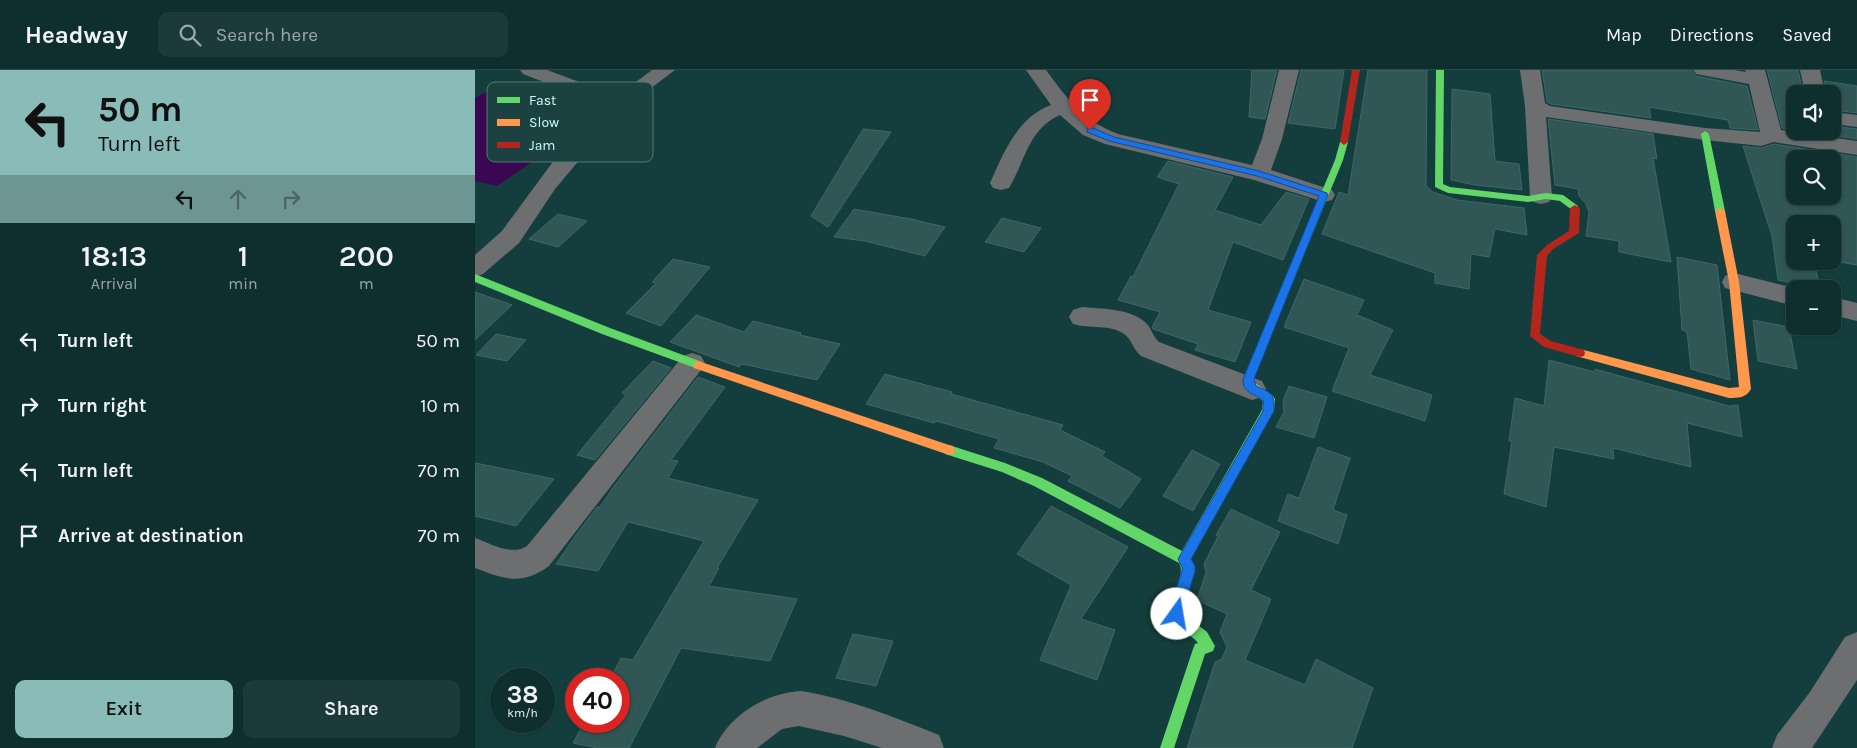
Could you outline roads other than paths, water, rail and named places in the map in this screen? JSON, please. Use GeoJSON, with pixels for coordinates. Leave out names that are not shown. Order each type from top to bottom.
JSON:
{"type":"FeatureCollection","features":[{"type":"Feature","properties":{"kind":"street"},"geometry":{"type":"LineString","coordinates":[[530,70],[561,82]]}},
{"type":"Feature","properties":{"kind":"street"},"geometry":{"type":"LineString","coordinates":[[649,82],[665,70]]}},
{"type":"Feature","properties":{"kind":"street"},"geometry":{"type":"LineString","coordinates":[[1037,70],[1063,107],[1090,130],[1112,139],[1259,174],[1324,195]]}},
{"type":"Feature","properties":{"kind":"street"},"geometry":{"type":"LineString","coordinates":[[1259,174],[1272,139],[1289,70]]}},
{"type":"Feature","properties":{"kind":"street"},"geometry":{"type":"LineString","coordinates":[[1252,389],[1248,383],[1250,373],[1339,160],[1346,134],[1356,70]]}},
{"type":"Feature","properties":{"kind":"street"},"geometry":{"type":"LineString","coordinates":[[1440,70],[1438,185],[1448,190],[1528,199],[1547,196],[1563,198],[1574,206],[1576,212],[1574,233],[1569,238],[1549,246],[1542,255],[1535,336],[1541,341],[1729,393],[1739,393],[1745,389],[1745,379],[1734,282],[1705,134]]}},
{"type":"Feature","properties":{"kind":"street"},"geometry":{"type":"LineString","coordinates":[[1530,70],[1535,106],[1541,197]]}},
{"type":"Feature","properties":{"kind":"street"},"geometry":{"type":"LineString","coordinates":[[1703,70],[1755,75],[1773,135]]}},
{"type":"Feature","properties":{"kind":"street"},"geometry":{"type":"LineString","coordinates":[[1810,70],[1813,85]]}},
{"type":"Feature","properties":{"kind":"street"},"geometry":{"type":"LineString","coordinates":[[1535,106],[1545,111],[1705,134],[1761,139],[1773,135],[1857,148]]}},
{"type":"Feature","properties":{"kind":"street"},"geometry":{"type":"LineString","coordinates":[[1001,182],[1025,134],[1033,123],[1043,114],[1063,107]]}},
{"type":"Feature","properties":{"kind":"street"},"geometry":{"type":"LineString","coordinates":[[1841,119],[1857,121]]}},
{"type":"Feature","properties":{"kind":"street"},"geometry":{"type":"LineString","coordinates":[[475,268],[514,233],[547,184],[566,162]]}},
{"type":"Feature","properties":{"kind":"street"},"geometry":{"type":"LineString","coordinates":[[475,278],[692,363],[796,401],[1005,468],[1038,482],[1184,559],[1188,566],[1188,571],[1176,608],[1177,614],[1185,625],[1201,633],[1206,638],[1208,646],[1201,650],[1167,748]]}},
{"type":"Feature","properties":{"kind":"street"},"geometry":{"type":"LineString","coordinates":[[1734,282],[1786,295]]}},
{"type":"Feature","properties":{"kind":"street"},"geometry":{"type":"LineString","coordinates":[[1841,308],[1857,312]]}},
{"type":"Feature","properties":{"kind":"street"},"geometry":{"type":"LineString","coordinates":[[1082,317],[1124,323],[1132,326],[1139,331],[1143,344],[1150,349],[1252,389],[1266,395],[1269,399],[1268,411],[1184,559]]}},
{"type":"Feature","properties":{"kind":"street"},"geometry":{"type":"LineString","coordinates":[[475,553],[515,566],[530,564],[692,363]]}},
{"type":"Feature","properties":{"kind":"street"},"geometry":{"type":"LineString","coordinates":[[1790,748],[1822,704],[1857,649]]}},
{"type":"Feature","properties":{"kind":"street"},"geometry":{"type":"LineString","coordinates":[[733,748],[744,734],[772,715],[797,709],[828,714],[858,722],[926,748]]}}]}
